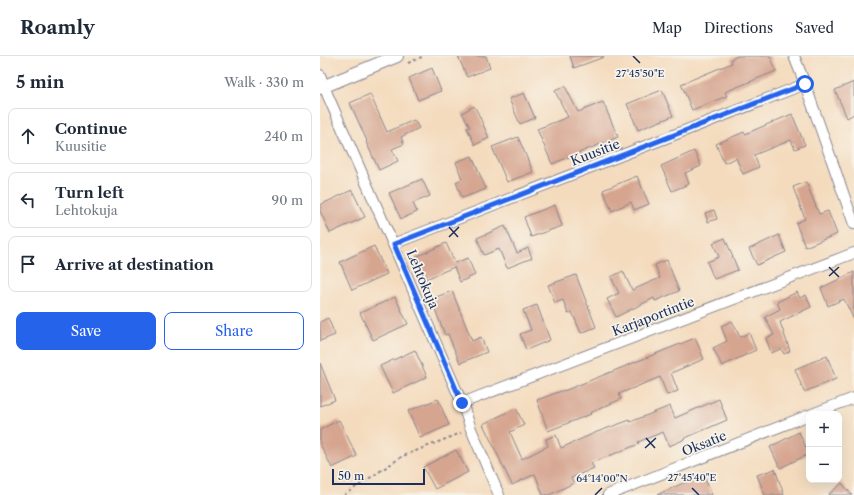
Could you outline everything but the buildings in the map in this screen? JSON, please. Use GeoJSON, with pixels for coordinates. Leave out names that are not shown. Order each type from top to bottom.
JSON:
{"type":"FeatureCollection","features":[{"type":"Feature","properties":{"kind":"street"},"geometry":{"type":"LineString","coordinates":[[322,83],[397,56]]}},
{"type":"Feature","properties":{"kind":"street"},"geometry":{"type":"LineString","coordinates":[[794,56],[854,224]]}},
{"type":"Feature","properties":{"kind":"street","name":"Lehtokuja"},"geometry":{"type":"LineString","coordinates":[[322,83],[394,244],[462,403],[471,430],[499,495]]}},
{"type":"Feature","properties":{"kind":"street","name":"Kuusitie"},"geometry":{"type":"LineString","coordinates":[[394,244],[805,84]]}},
{"type":"Feature","properties":{"kind":"street","name":"Karjaportintie"},"geometry":{"type":"LineString","coordinates":[[462,403],[854,253]]}},
{"type":"Feature","properties":{"kind":"street"},"geometry":{"type":"LineString","coordinates":[[820,411],[854,398]]}},
{"type":"Feature","properties":{"kind":"street","name":"Oksatie"},"geometry":{"type":"LineString","coordinates":[[608,495],[806,416]]}},
{"type":"Feature","properties":{"kind":"path"},"geometry":{"type":"LineString","coordinates":[[344,495],[403,456],[471,430]]}},
{"type":"Feature","properties":{"kind":"route"},"geometry":{"type":"LineString","coordinates":[[462,403],[394,244],[805,84]]}}]}
